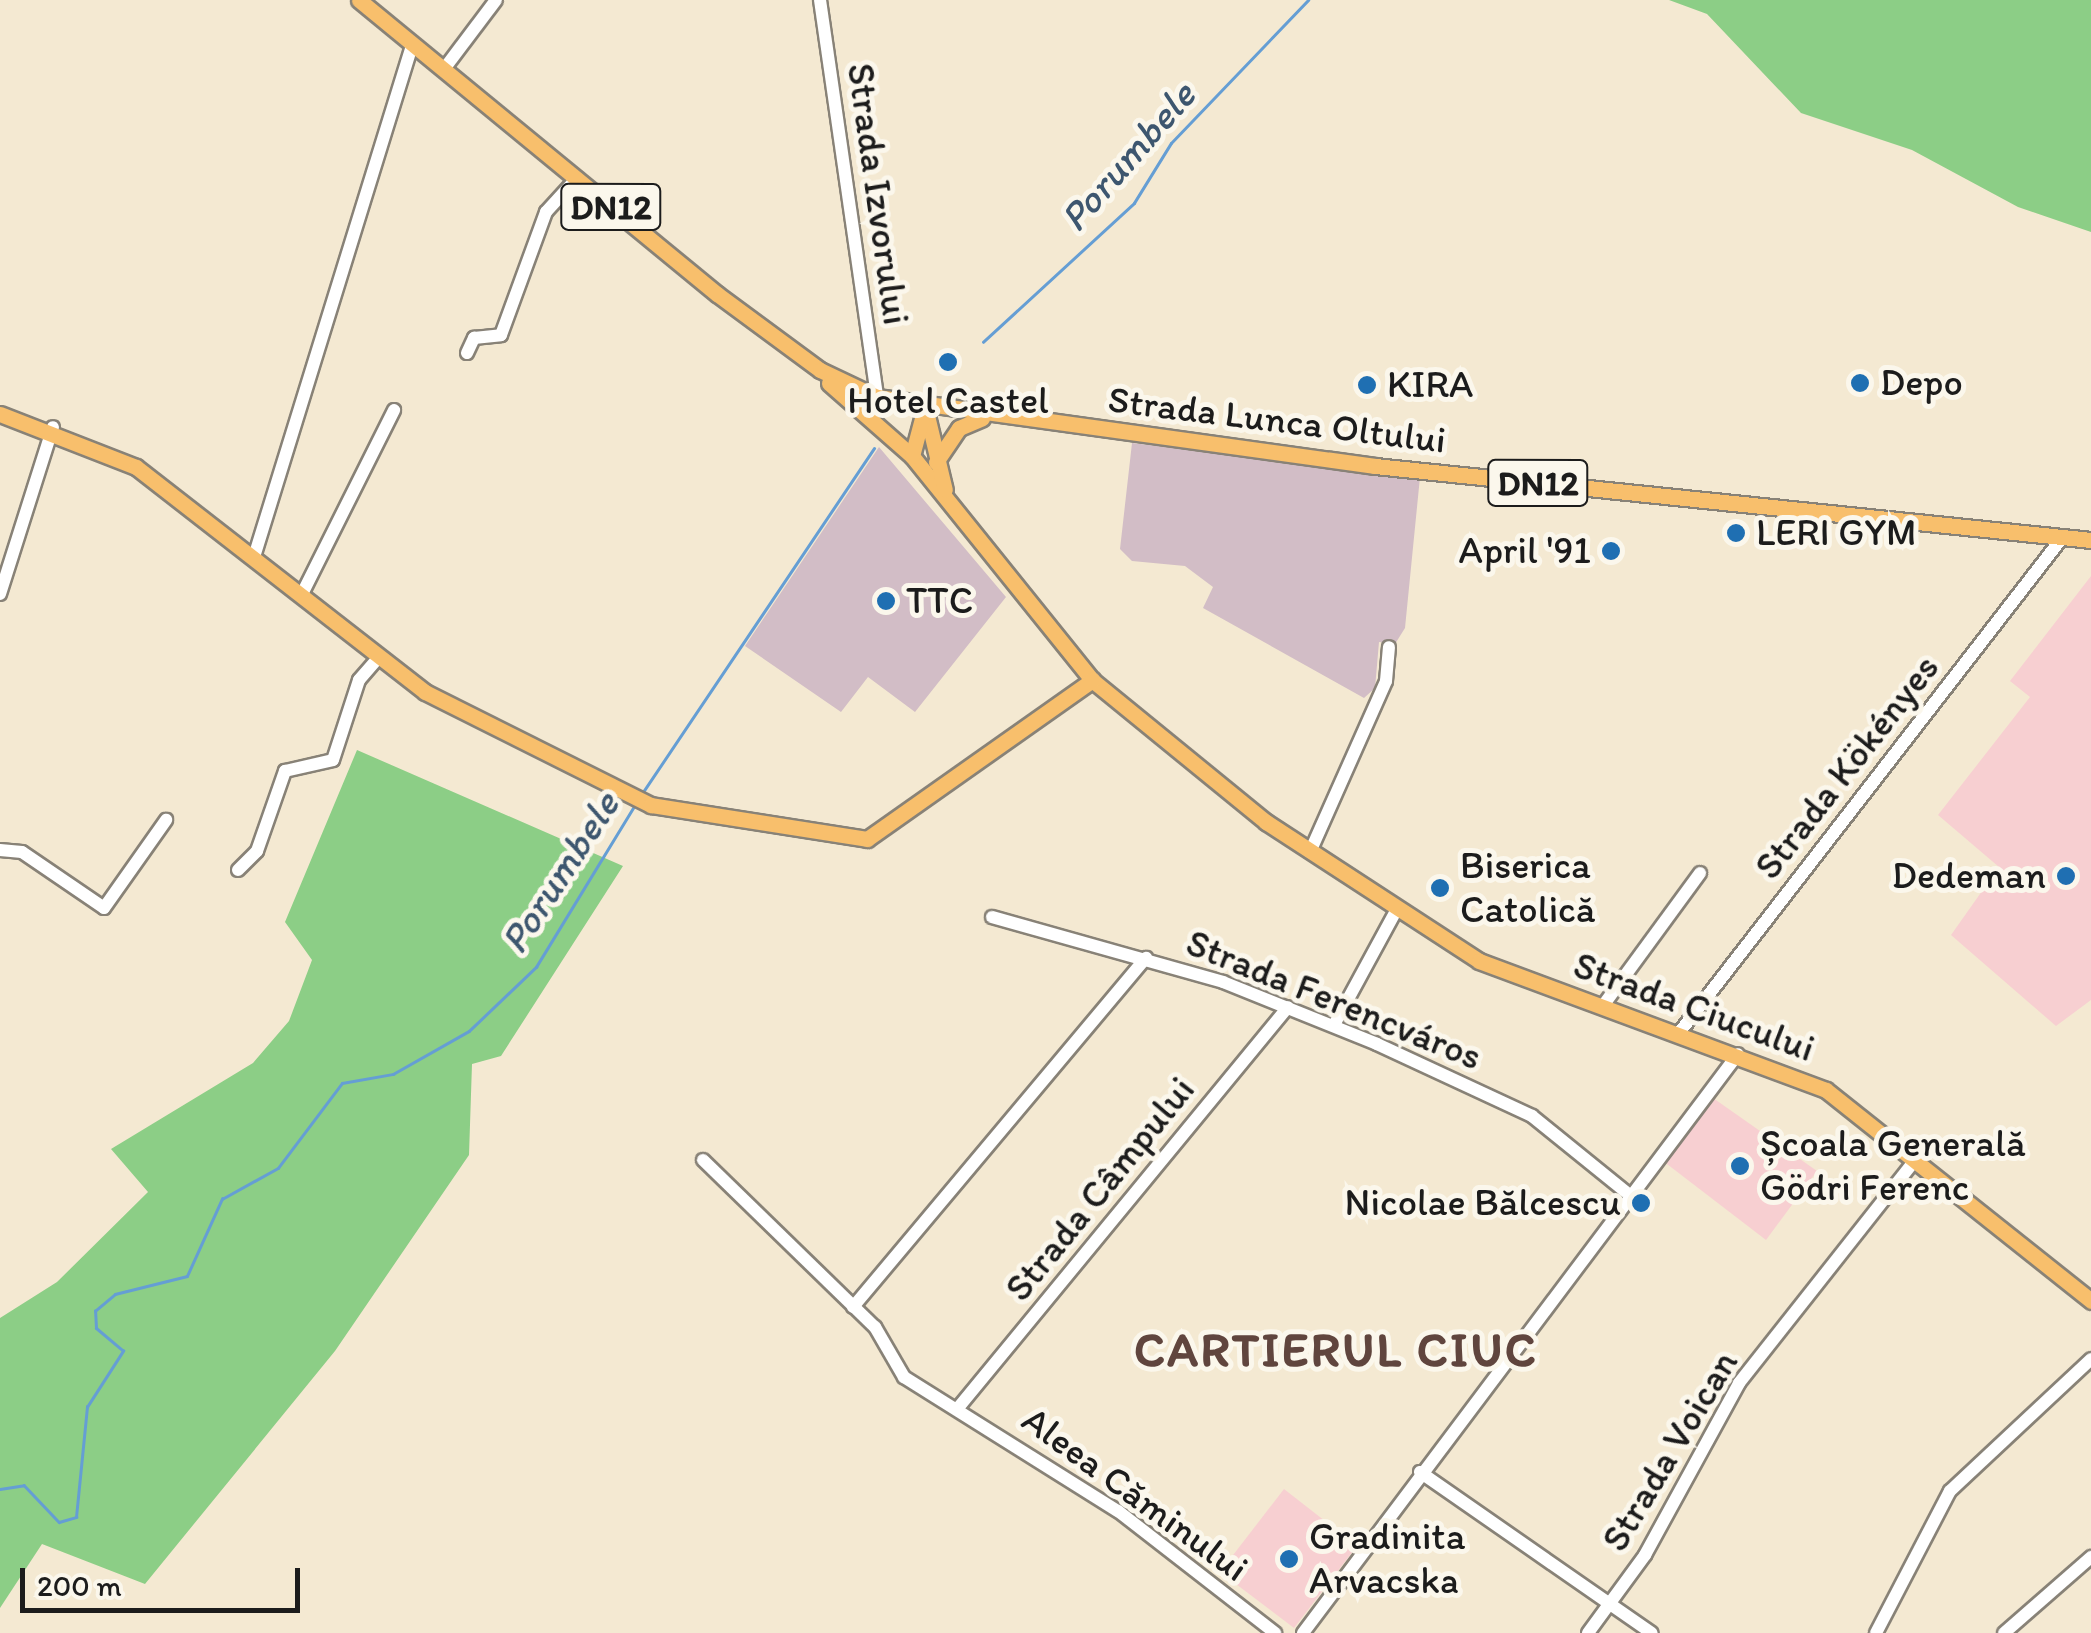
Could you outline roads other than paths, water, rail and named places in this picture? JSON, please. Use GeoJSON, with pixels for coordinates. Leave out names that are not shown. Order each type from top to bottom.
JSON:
{"type":"FeatureCollection","features":[{"type":"Feature","properties":{"kind":"main road","name":"DN12"},"geometry":{"type":"LineString","coordinates":[[359,0],[447,65],[577,178],[820,370]]}},
{"type":"Feature","properties":{"kind":"main road","name":"Strada Lunca Oltului"},"geometry":{"type":"LineString","coordinates":[[820,370],[878,397],[986,416],[2091,540]]}},
{"type":"Feature","properties":{"kind":"main road","name":"Strada Ciucului"},"geometry":{"type":"LineString","coordinates":[[820,370],[912,456],[1092,680],[1310,852],[1479,961],[1738,1054],[1826,1090],[2091,1301]]}},
{"type":"Feature","properties":{"kind":"main road"},"geometry":{"type":"LineString","coordinates":[[912,456],[925,407]]}},
{"type":"Feature","properties":{"kind":"main road"},"geometry":{"type":"LineString","coordinates":[[925,407],[936,462],[957,514]]}},
{"type":"Feature","properties":{"kind":"main road"},"geometry":{"type":"LineString","coordinates":[[0,414],[54,428],[136,467],[254,556],[378,658],[448,707],[651,805],[867,839],[1092,680]]}},
{"type":"Feature","properties":{"kind":"main road"},"geometry":{"type":"LineString","coordinates":[[936,462],[959,428],[986,416]]}},
{"type":"Feature","properties":{"kind":"street"},"geometry":{"type":"LineString","coordinates":[[447,65],[496,0]]}},
{"type":"Feature","properties":{"kind":"street","name":"Strada Izvorului"},"geometry":{"type":"LineString","coordinates":[[820,0],[878,397]]}},
{"type":"Feature","properties":{"kind":"street"},"geometry":{"type":"LineString","coordinates":[[254,556],[411,42]]}},
{"type":"Feature","properties":{"kind":"street"},"geometry":{"type":"LineString","coordinates":[[466,353],[474,338],[501,336],[546,212],[577,178]]}},
{"type":"Feature","properties":{"kind":"street"},"geometry":{"type":"LineString","coordinates":[[301,596],[394,410]]}},
{"type":"Feature","properties":{"kind":"street"},"geometry":{"type":"LineString","coordinates":[[0,594],[54,428]]}},
{"type":"Feature","properties":{"kind":"street","name":"Strada Kökényes"},"geometry":{"type":"LineString","coordinates":[[1679,1034],[2062,538]]}},
{"type":"Feature","properties":{"kind":"street"},"geometry":{"type":"LineString","coordinates":[[1310,852],[1386,680],[1388,647]]}},
{"type":"Feature","properties":{"kind":"street"},"geometry":{"type":"LineString","coordinates":[[238,870],[257,851],[286,771],[333,760],[359,680],[378,658]]}},
{"type":"Feature","properties":{"kind":"street"},"geometry":{"type":"LineString","coordinates":[[0,850],[22,852],[104,908],[166,820]]}},
{"type":"Feature","properties":{"kind":"street"},"geometry":{"type":"LineString","coordinates":[[1602,1007],[1700,873]]}},
{"type":"Feature","properties":{"kind":"street"},"geometry":{"type":"LineString","coordinates":[[1334,1025],[1397,909]]}},
{"type":"Feature","properties":{"kind":"street","name":"Strada Ferencváros"},"geometry":{"type":"LineString","coordinates":[[992,917],[1146,958],[1334,1025],[1532,1116],[1626,1192]]}},
{"type":"Feature","properties":{"kind":"street"},"geometry":{"type":"LineString","coordinates":[[853,1307],[1146,958]]}},
{"type":"Feature","properties":{"kind":"street","name":"Strada Câmpului"},"geometry":{"type":"LineString","coordinates":[[958,1408],[1288,1006]]}},
{"type":"Feature","properties":{"kind":"street"},"geometry":{"type":"LineString","coordinates":[[1303,1633],[1626,1192],[1738,1054]]}},
{"type":"Feature","properties":{"kind":"street","name":"Aleea Căminului"},"geometry":{"type":"LineString","coordinates":[[702,1160],[853,1307],[904,1377],[943,1408],[958,1408],[1118,1511],[1275,1633]]}},
{"type":"Feature","properties":{"kind":"street","name":"Strada Voican"},"geometry":{"type":"LineString","coordinates":[[1588,1633],[1612,1605],[1740,1383],[1916,1160]]}},
{"type":"Feature","properties":{"kind":"street"},"geometry":{"type":"LineString","coordinates":[[1876,1633],[1950,1491],[2091,1359]]}},
{"type":"Feature","properties":{"kind":"street"},"geometry":{"type":"LineString","coordinates":[[1420,1472],[1652,1633]]}},
{"type":"Feature","properties":{"kind":"street"},"geometry":{"type":"LineString","coordinates":[[2004,1633],[2091,1557]]}},
{"type":"Feature","properties":{"kind":"waterway","name":"Porumbele"},"geometry":{"type":"LineString","coordinates":[[983,342],[1134,203],[1171,143],[1308,0]]}},
{"type":"Feature","properties":{"kind":"waterway","name":"Porumbele"},"geometry":{"type":"LineString","coordinates":[[643,792],[874,448]]}},
{"type":"Feature","properties":{"kind":"waterway","name":"Porumbele"},"geometry":{"type":"LineString","coordinates":[[0,1489],[24,1485],[59,1522],[76,1517],[87,1407],[123,1351],[96,1328],[95,1311],[115,1294],[187,1276],[222,1199],[278,1168],[342,1083],[393,1074],[469,1031],[536,967],[636,803]]}},
{"type":"Feature","properties":{"kind":"place","name":"Hotel Castel"},"geometry":{"type":"Point","coordinates":[948,362]}},
{"type":"Feature","properties":{"kind":"place","name":"Depo"},"geometry":{"type":"Point","coordinates":[1860,383]}},
{"type":"Feature","properties":{"kind":"place","name":"KIRA"},"geometry":{"type":"Point","coordinates":[1367,385]}},
{"type":"Feature","properties":{"kind":"place","name":"LERI GYM"},"geometry":{"type":"Point","coordinates":[1736,533]}},
{"type":"Feature","properties":{"kind":"place","name":"April '91"},"geometry":{"type":"Point","coordinates":[1611,551]}},
{"type":"Feature","properties":{"kind":"place","name":"TTC"},"geometry":{"type":"Point","coordinates":[886,601]}},
{"type":"Feature","properties":{"kind":"place","name":"Dedeman"},"geometry":{"type":"Point","coordinates":[2066,876]}},
{"type":"Feature","properties":{"kind":"place","name":"Biserica Catolică"},"geometry":{"type":"Point","coordinates":[1440,888]}},
{"type":"Feature","properties":{"kind":"place","name":"Școala Generală Gödri Ferenc"},"geometry":{"type":"Point","coordinates":[1740,1166]}},
{"type":"Feature","properties":{"kind":"place","name":"Nicolae Bălcescu"},"geometry":{"type":"Point","coordinates":[1641,1203]}},
{"type":"Feature","properties":{"kind":"place","name":"Gradinita Arvacska"},"geometry":{"type":"Point","coordinates":[1289,1559]}},
{"type":"Feature","properties":{"kind":"district","name":"CARTIERUL CIUC"},"geometry":{"type":"Point","coordinates":[1336,1350]}}]}
